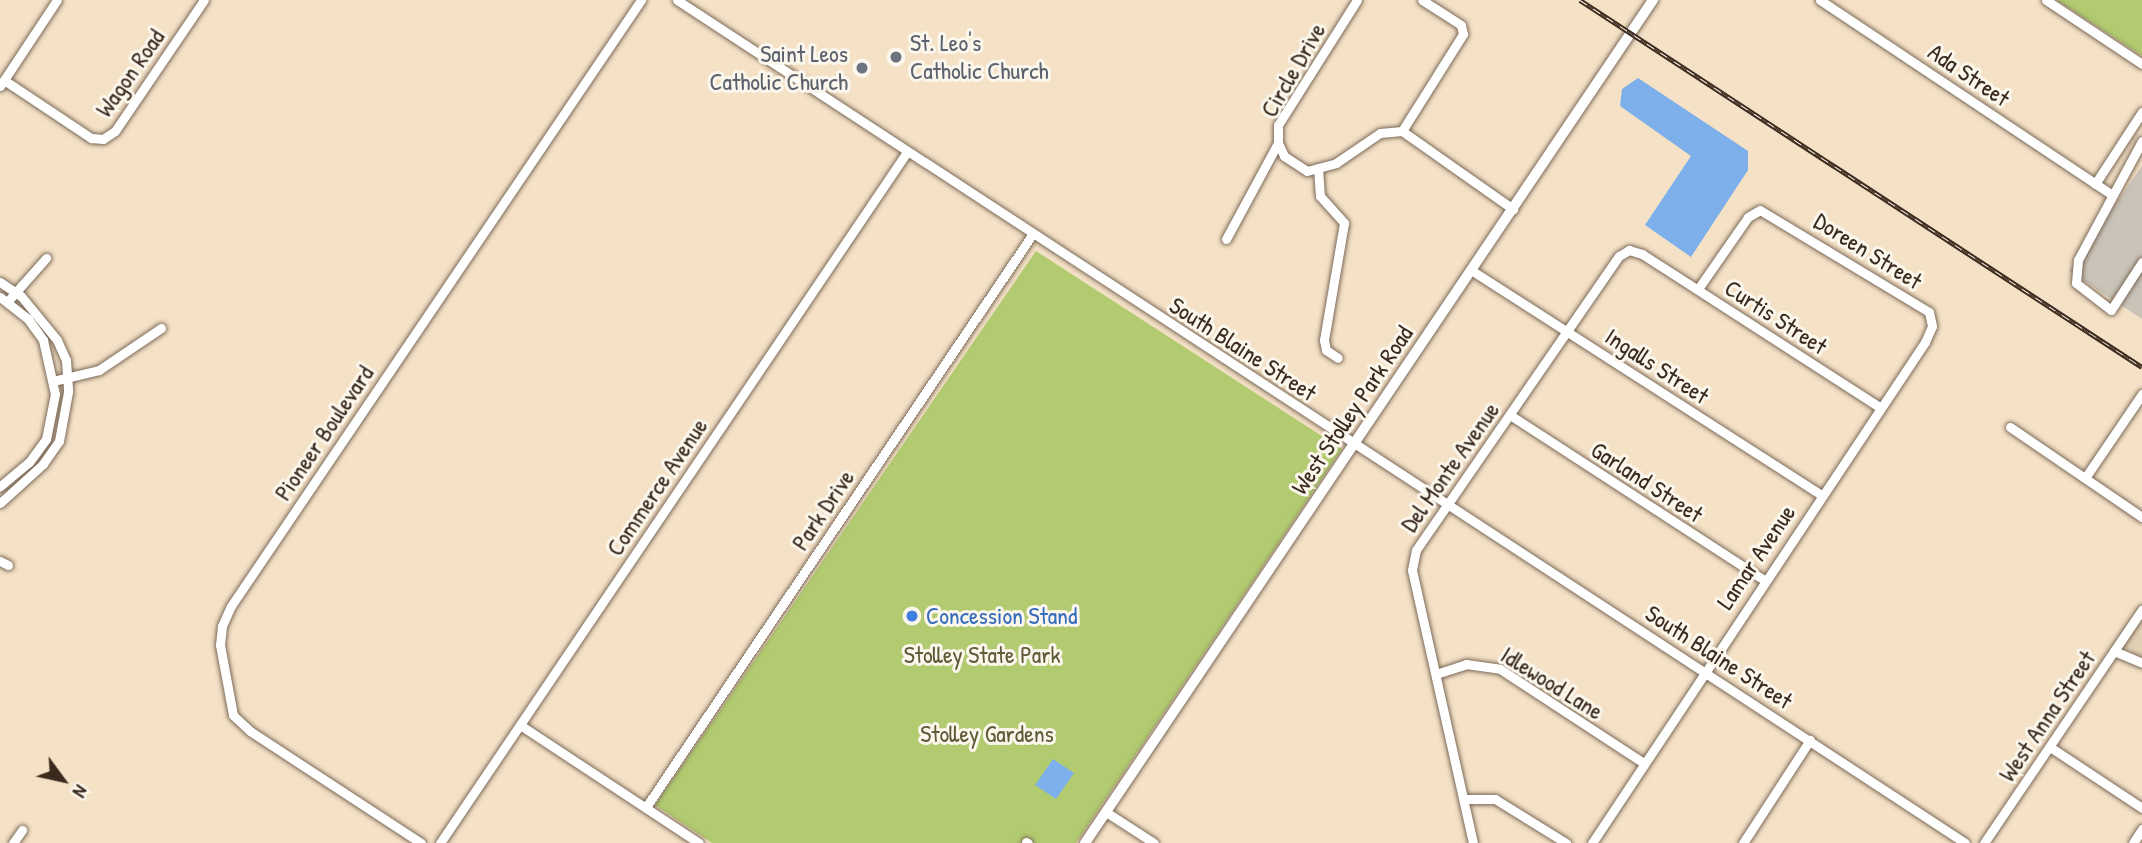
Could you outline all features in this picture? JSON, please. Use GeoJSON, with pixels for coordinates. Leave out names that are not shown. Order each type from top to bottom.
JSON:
{"type":"FeatureCollection","features":[{"type":"Feature","properties":{"kind":"main road","name":"West Stolley Park Road"},"geometry":{"type":"LineString","coordinates":[[1085,843],[1653,0]]}},
{"type":"Feature","properties":{"kind":"street"},"geometry":{"type":"LineString","coordinates":[[2,83],[57,0]]}},
{"type":"Feature","properties":{"kind":"street","name":"Wagon Road"},"geometry":{"type":"LineString","coordinates":[[2,83],[91,138],[103,139],[115,131],[204,0]]}},
{"type":"Feature","properties":{"kind":"street","name":"Pioneer Boulevard"},"geometry":{"type":"LineString","coordinates":[[421,843],[250,731],[233,715],[220,645],[222,626],[231,606],[641,0]]}},
{"type":"Feature","properties":{"kind":"street","name":"South Blaine Street"},"geometry":{"type":"LineString","coordinates":[[677,0],[1032,235],[1704,670],[1965,843]]}},
{"type":"Feature","properties":{"kind":"street","name":"Circle Drive"},"geometry":{"type":"LineString","coordinates":[[1318,168],[1307,171],[1295,165],[1278,143],[1279,125],[1357,0]]}},
{"type":"Feature","properties":{"kind":"street"},"geometry":{"type":"LineString","coordinates":[[1402,131],[1463,34],[1461,25],[1422,0]]}},
{"type":"Feature","properties":{"kind":"street","name":"Ada Street"},"geometry":{"type":"LineString","coordinates":[[1820,0],[2112,195]]}},
{"type":"Feature","properties":{"kind":"street"},"geometry":{"type":"LineString","coordinates":[[2046,0],[2142,64]]}},
{"type":"Feature","properties":{"kind":"street"},"geometry":{"type":"LineString","coordinates":[[2095,184],[2142,113]]}},
{"type":"Feature","properties":{"kind":"street"},"geometry":{"type":"LineString","coordinates":[[1338,358],[1326,350],[1324,340],[1344,223],[1320,196],[1318,168],[1336,163],[1380,133],[1402,131],[1513,209]]}},
{"type":"Feature","properties":{"kind":"street"},"geometry":{"type":"LineString","coordinates":[[2142,141],[2078,260],[2076,282],[2111,310],[2142,262]]}},
{"type":"Feature","properties":{"kind":"street"},"geometry":{"type":"LineString","coordinates":[[1226,239],[1278,143]]}},
{"type":"Feature","properties":{"kind":"street","name":"Commerce Avenue"},"geometry":{"type":"LineString","coordinates":[[440,843],[907,152]]}},
{"type":"Feature","properties":{"kind":"street","name":"Doreen Street"},"geometry":{"type":"LineString","coordinates":[[1698,289],[1748,217],[1760,210],[1929,312],[1931,329]]}},
{"type":"Feature","properties":{"kind":"street","name":"Park Drive"},"geometry":{"type":"LineString","coordinates":[[646,807],[1032,235]]}},
{"type":"Feature","properties":{"kind":"street","name":"Del Monte Avenue"},"geometry":{"type":"LineString","coordinates":[[1473,843],[1412,570],[1416,550],[1619,257],[1629,250],[1650,259]]}},
{"type":"Feature","properties":{"kind":"street"},"geometry":{"type":"LineString","coordinates":[[0,486],[29,462],[46,439],[55,412],[54,382],[43,340],[4,300],[15,292],[46,258]]}},
{"type":"Feature","properties":{"kind":"street","name":"Curtis Street"},"geometry":{"type":"LineString","coordinates":[[1650,259],[1881,408]]}},
{"type":"Feature","properties":{"kind":"street","name":"Ingalls Street"},"geometry":{"type":"LineString","coordinates":[[1471,270],[1821,495]]}},
{"type":"Feature","properties":{"kind":"street"},"geometry":{"type":"LineString","coordinates":[[0,282],[15,292],[57,340],[67,378],[65,421],[59,440],[43,464],[0,503]]}},
{"type":"Feature","properties":{"kind":"street"},"geometry":{"type":"LineString","coordinates":[[54,382],[99,370],[161,328]]}},
{"type":"Feature","properties":{"kind":"street","name":"Lamar Avenue"},"geometry":{"type":"LineString","coordinates":[[1592,843],[1642,762],[1881,408],[1931,329]]}},
{"type":"Feature","properties":{"kind":"street"},"geometry":{"type":"LineString","coordinates":[[2085,478],[2142,394]]}},
{"type":"Feature","properties":{"kind":"street","name":"Garland Street"},"geometry":{"type":"LineString","coordinates":[[1510,415],[1764,580]]}},
{"type":"Feature","properties":{"kind":"street"},"geometry":{"type":"LineString","coordinates":[[2010,427],[2142,517]]}},
{"type":"Feature","properties":{"kind":"street","name":"West Anna Street"},"geometry":{"type":"LineString","coordinates":[[1984,843],[2142,610]]}},
{"type":"Feature","properties":{"kind":"street"},"geometry":{"type":"LineString","coordinates":[[2114,651],[2142,663]]}},
{"type":"Feature","properties":{"kind":"street","name":"Idlewood Lane"},"geometry":{"type":"LineString","coordinates":[[1436,674],[1466,664],[1500,669],[1642,762]]}},
{"type":"Feature","properties":{"kind":"street"},"geometry":{"type":"LineString","coordinates":[[520,725],[699,843]]}},
{"type":"Feature","properties":{"kind":"street"},"geometry":{"type":"LineString","coordinates":[[1743,843],[1810,740]]}},
{"type":"Feature","properties":{"kind":"street"},"geometry":{"type":"LineString","coordinates":[[2050,747],[2142,808]]}},
{"type":"Feature","properties":{"kind":"street"},"geometry":{"type":"LineString","coordinates":[[1464,799],[1495,799],[1566,843]]}},
{"type":"Feature","properties":{"kind":"street"},"geometry":{"type":"LineString","coordinates":[[1106,812],[1154,843]]}},
{"type":"Feature","properties":{"kind":"street"},"geometry":{"type":"LineString","coordinates":[[13,843],[22,830]]}},
{"type":"Feature","properties":{"kind":"street"},"geometry":{"type":"LineString","coordinates":[[2133,843],[2142,830]]}},
{"type":"Feature","properties":{"kind":"shaded area"},"geometry":{"type":"Polygon","coordinates":[[[2142,166],[2142,319],[2069,271],[2142,166]]]}},
{"type":"Feature","properties":{"kind":"shaded area"},"geometry":{"type":"Polygon","coordinates":[[[2142,619],[2142,658],[2124,646],[2142,619]]]}},
{"type":"Feature","properties":{"kind":"green space"},"geometry":{"type":"Polygon","coordinates":[[[2057,0],[2142,0],[2142,56],[2057,0]]]}},
{"type":"Feature","properties":{"kind":"green space","name":"Stolley State Park"},"geometry":{"type":"Polygon","coordinates":[[[1036,251],[1342,449],[1076,843],[712,843],[655,805],[1036,251]]]}},
{"type":"Feature","properties":{"kind":"water"},"geometry":{"type":"Polygon","coordinates":[[[1638,78],[1748,151],[1748,170],[1691,257],[1645,225],[1691,156],[1620,106],[1622,89],[1638,78]]]}},
{"type":"Feature","properties":{"kind":"water"},"geometry":{"type":"Polygon","coordinates":[[[1053,759],[1074,773],[1056,799],[1035,785],[1053,759]]]}},
{"type":"Feature","properties":{"kind":"railway"},"geometry":{"type":"LineString","coordinates":[[1580,0],[2142,367]]}},
{"type":"Feature","properties":{"kind":"place","name":"St. Leo's Catholic Church"},"geometry":{"type":"Point","coordinates":[896,57]}},
{"type":"Feature","properties":{"kind":"place","name":"Saint Leos Catholic Church"},"geometry":{"type":"Point","coordinates":[862,68]}},
{"type":"Feature","properties":{"kind":"place","name":"Concession Stand"},"geometry":{"type":"Point","coordinates":[912,616]}},
{"type":"Feature","properties":{"kind":"park label","name":"Stolley Gardens"},"geometry":{"type":"Point","coordinates":[987,734]}}]}
